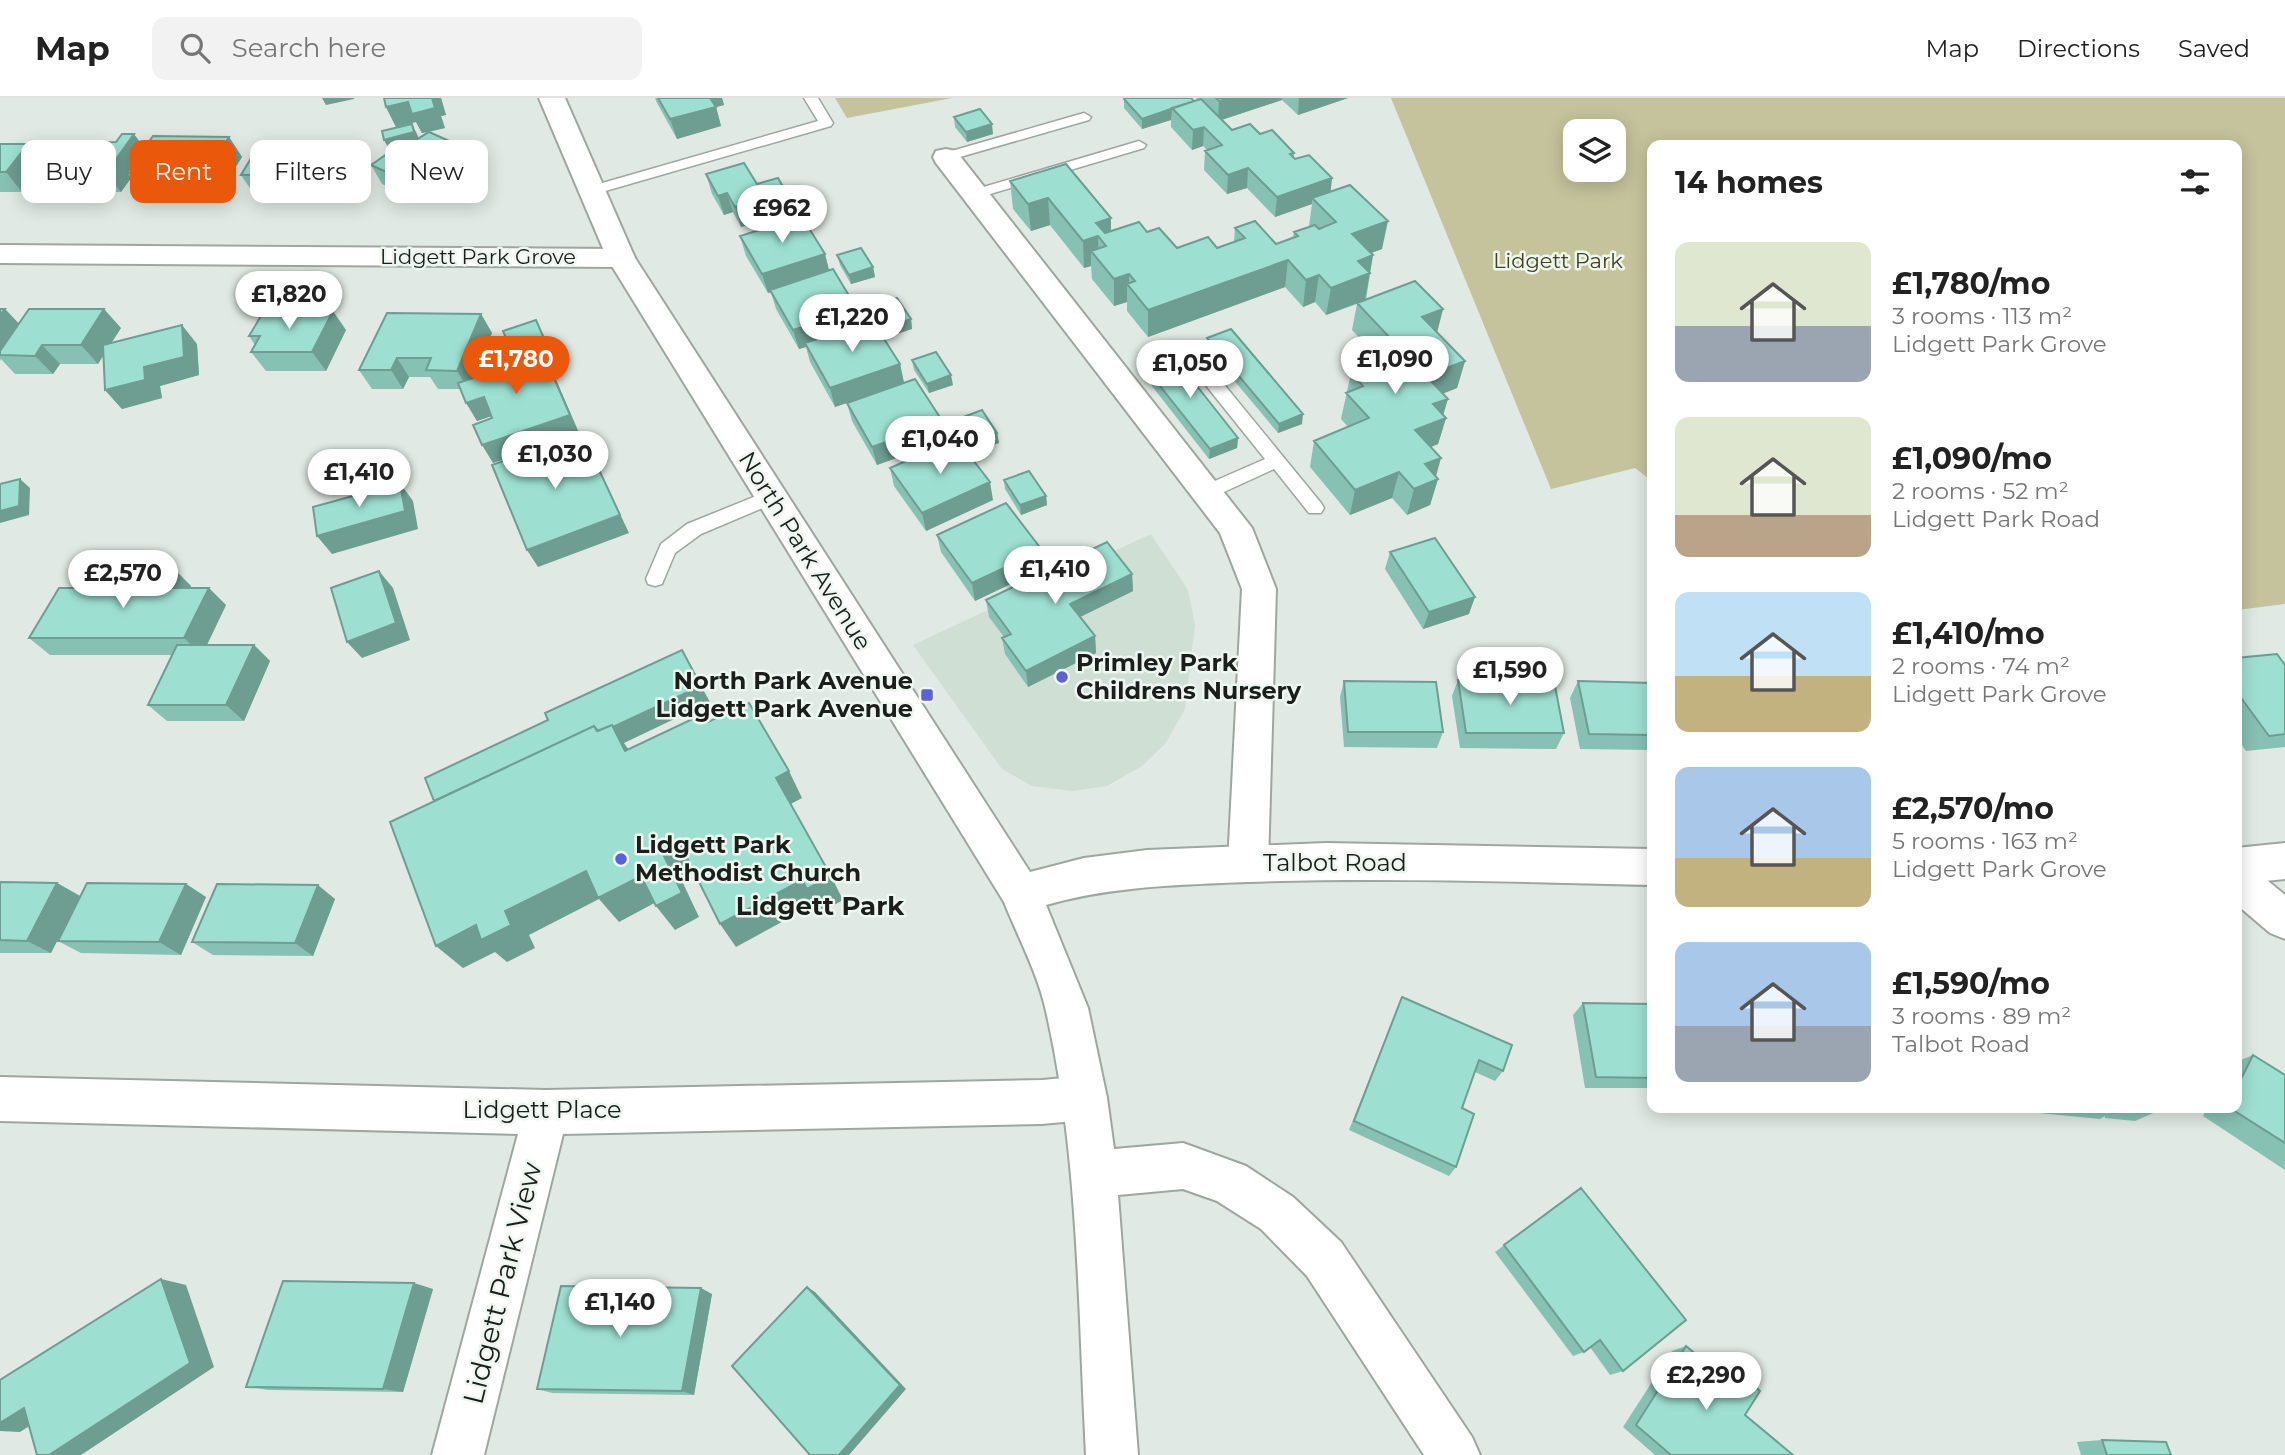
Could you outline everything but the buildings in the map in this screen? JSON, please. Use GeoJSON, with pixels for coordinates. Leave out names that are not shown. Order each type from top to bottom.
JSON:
{"type":"FeatureCollection","features":[{"type":"Feature","properties":{"kind":"street","name":"North Park Avenue"},"geometry":{"type":"LineString","coordinates":[[552,98],[621,258],[1021,893],[1067,1008],[1084,1098],[1094,1174],[1112,1455]]}},
{"type":"Feature","properties":{"kind":"street"},"geometry":{"type":"LineString","coordinates":[[946,157],[1235,528],[1259,589],[1248,864]]}},
{"type":"Feature","properties":{"kind":"street","name":"Lidgett Park Grove"},"geometry":{"type":"LineString","coordinates":[[0,254],[621,258]]}},
{"type":"Feature","properties":{"kind":"street","name":"Talbot Road"},"geometry":{"type":"LineString","coordinates":[[1021,893],[1084,876],[1147,868],[1326,861],[1647,867]]}},
{"type":"Feature","properties":{"kind":"street"},"geometry":{"type":"LineString","coordinates":[[2242,865],[2285,861]]}},
{"type":"Feature","properties":{"kind":"street"},"geometry":{"type":"LineString","coordinates":[[2242,884],[2285,920]]}},
{"type":"Feature","properties":{"kind":"street","name":"Lidgett Place"},"geometry":{"type":"LineString","coordinates":[[0,1100],[546,1112],[1042,1102],[1084,1098]]}},
{"type":"Feature","properties":{"kind":"street","name":"Lidgett Park View"},"geometry":{"type":"LineString","coordinates":[[458,1455],[546,1112]]}},
{"type":"Feature","properties":{"kind":"street"},"geometry":{"type":"LineString","coordinates":[[1094,1174],[1183,1166],[1230,1182],[1277,1213],[1324,1259],[1454,1455]]}},
{"type":"Feature","properties":{"kind":"lane"},"geometry":{"type":"LineString","coordinates":[[590,191],[826,123],[811,98]]}},
{"type":"Feature","properties":{"kind":"lane"},"geometry":{"type":"LineString","coordinates":[[946,157],[1084,117]]}},
{"type":"Feature","properties":{"kind":"lane"},"geometry":{"type":"LineString","coordinates":[[975,194],[1139,145]]}},
{"type":"Feature","properties":{"kind":"lane"},"geometry":{"type":"LineString","coordinates":[[1198,364],[1315,508]]}},
{"type":"Feature","properties":{"kind":"lane"},"geometry":{"type":"LineString","coordinates":[[1207,492],[1276,461]]}},
{"type":"Feature","properties":{"kind":"lane"},"geometry":{"type":"LineString","coordinates":[[655,579],[668,549],[694,529],[771,497]]}},
{"type":"Feature","properties":{"kind":"shaded area","name":"Primley Park Childrens Nursery"},"geometry":{"type":"Polygon","coordinates":[[[1151,534],[1188,590],[1195,625],[1185,709],[1165,744],[1142,766],[1107,786],[1073,791],[1032,786],[1002,769],[913,645],[1151,534]]]}},
{"type":"Feature","properties":{"kind":"green space"},"geometry":{"type":"Polygon","coordinates":[[[835,98],[952,98],[847,118],[835,98]]]}},
{"type":"Feature","properties":{"kind":"green space","name":"Lidgett Park"},"geometry":{"type":"Polygon","coordinates":[[[1391,98],[2285,98],[2285,604],[2242,609],[2242,140],[1647,140],[1647,477],[1635,468],[1551,489],[1391,98]]]}},
{"type":"Feature","properties":{"kind":"place","name":"Primley Park Childrens Nursery"},"geometry":{"type":"Point","coordinates":[1062,677]}},
{"type":"Feature","properties":{"kind":"place","name":"North Park Avenue Lidgett Park Avenue"},"geometry":{"type":"Point","coordinates":[927,695]}},
{"type":"Feature","properties":{"kind":"place","name":"Lidgett Park Methodist Church"},"geometry":{"type":"Point","coordinates":[621,859]}},
{"type":"Feature","properties":{"kind":"district","name":"Lidgett Park"},"geometry":{"type":"Point","coordinates":[820,906]}}]}
